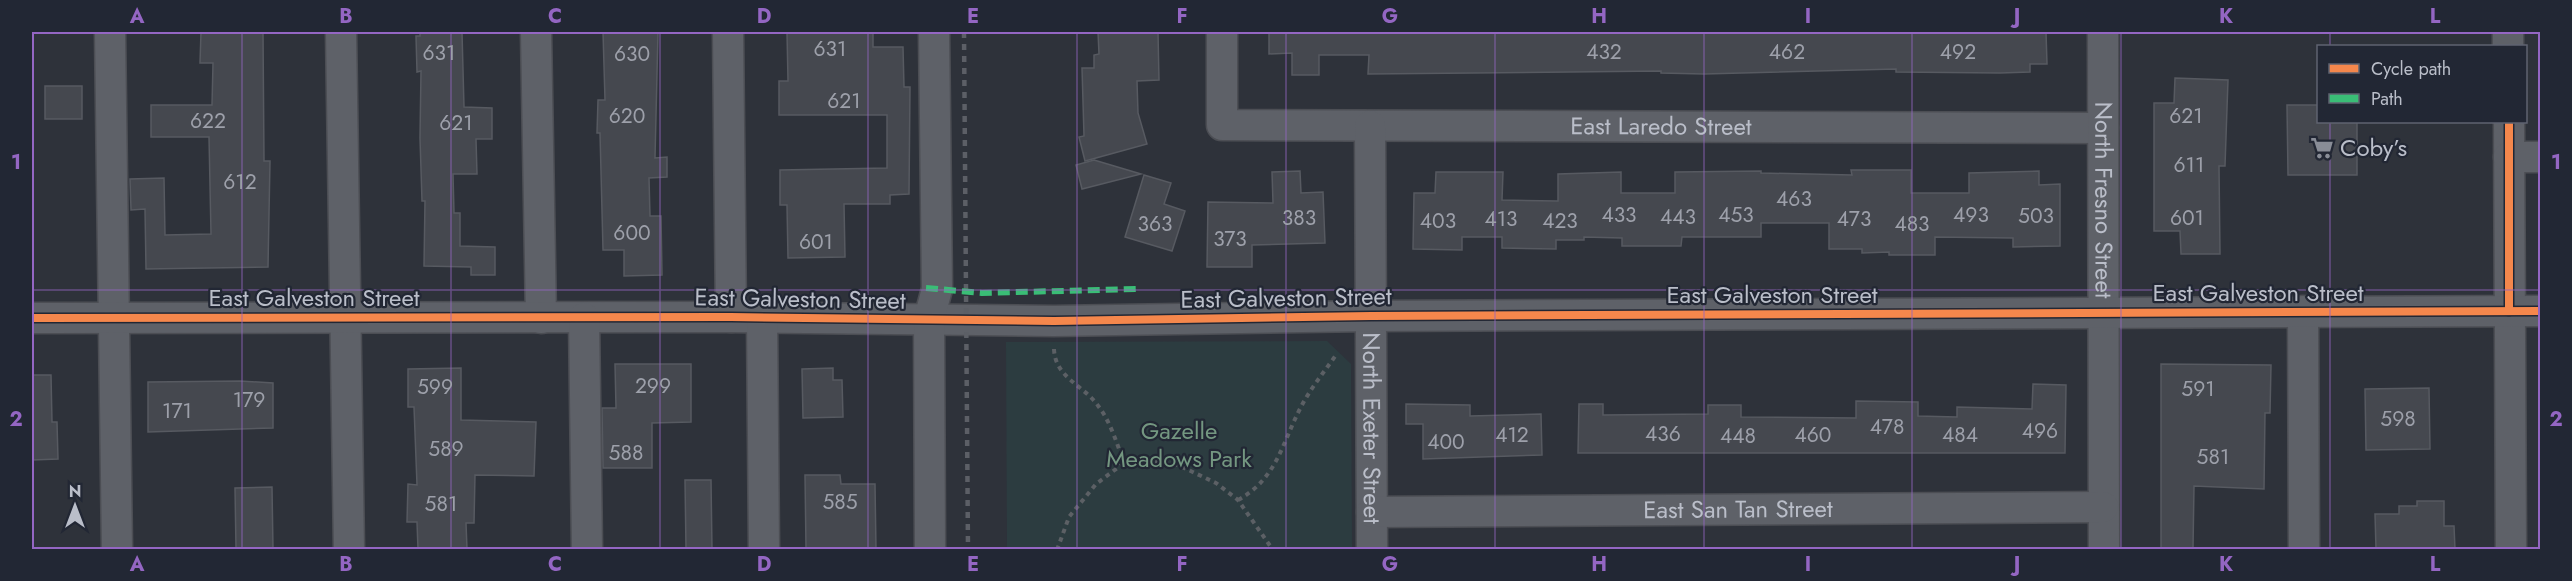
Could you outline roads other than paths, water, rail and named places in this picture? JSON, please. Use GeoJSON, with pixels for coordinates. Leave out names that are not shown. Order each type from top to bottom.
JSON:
{"type":"FeatureCollection","features":[{"type":"Feature","properties":{"kind":"street"},"geometry":{"type":"LineString","coordinates":[[110,32],[117,549]]}},
{"type":"Feature","properties":{"kind":"street"},"geometry":{"type":"LineString","coordinates":[[341,32],[349,549]]}},
{"type":"Feature","properties":{"kind":"street"},"geometry":{"type":"LineString","coordinates":[[536,32],[541,318]]}},
{"type":"Feature","properties":{"kind":"street"},"geometry":{"type":"LineString","coordinates":[[728,32],[731,317]]}},
{"type":"Feature","properties":{"kind":"street"},"geometry":{"type":"LineString","coordinates":[[930,549],[929,320],[937,289],[934,32]]}},
{"type":"Feature","properties":{"kind":"street","name":"East Laredo Street"},"geometry":{"type":"LineString","coordinates":[[1222,32],[1222,125],[2103,128]]}},
{"type":"Feature","properties":{"kind":"street","name":"North Fresno Street"},"geometry":{"type":"LineString","coordinates":[[2103,32],[2104,549]]}},
{"type":"Feature","properties":{"kind":"street"},"geometry":{"type":"LineString","coordinates":[[2509,123],[2511,549]]}},
{"type":"Feature","properties":{"kind":"street","name":"North Exeter Street"},"geometry":{"type":"LineString","coordinates":[[1370,126],[1372,549]]}},
{"type":"Feature","properties":{"kind":"street"},"geometry":{"type":"LineString","coordinates":[[2509,157],[2541,157]]}},
{"type":"Feature","properties":{"kind":"street"},"geometry":{"type":"LineString","coordinates":[[2303,311],[2304,549]]}},
{"type":"Feature","properties":{"kind":"street","name":"East Galveston Street"},"geometry":{"type":"LineString","coordinates":[[32,318],[731,317],[1054,321],[1371,316],[2541,311]]}},
{"type":"Feature","properties":{"kind":"street"},"geometry":{"type":"LineString","coordinates":[[584,318],[587,549]]}},
{"type":"Feature","properties":{"kind":"street"},"geometry":{"type":"LineString","coordinates":[[762,318],[764,549]]}},
{"type":"Feature","properties":{"kind":"street","name":"East San Tan Street"},"geometry":{"type":"LineString","coordinates":[[1372,512],[2103,507]]}},
{"type":"Feature","properties":{"kind":"railway"},"geometry":{"type":"LineString","coordinates":[[964,32],[968,550]]}},
{"type":"Feature","properties":{"kind":"place","name":"Coby’s"},"geometry":{"type":"Point","coordinates":[2322,148]}},
{"type":"Feature","properties":{"kind":"park label","name":"Gazelle Meadows Park"},"geometry":{"type":"Point","coordinates":[1179,445]}}]}
